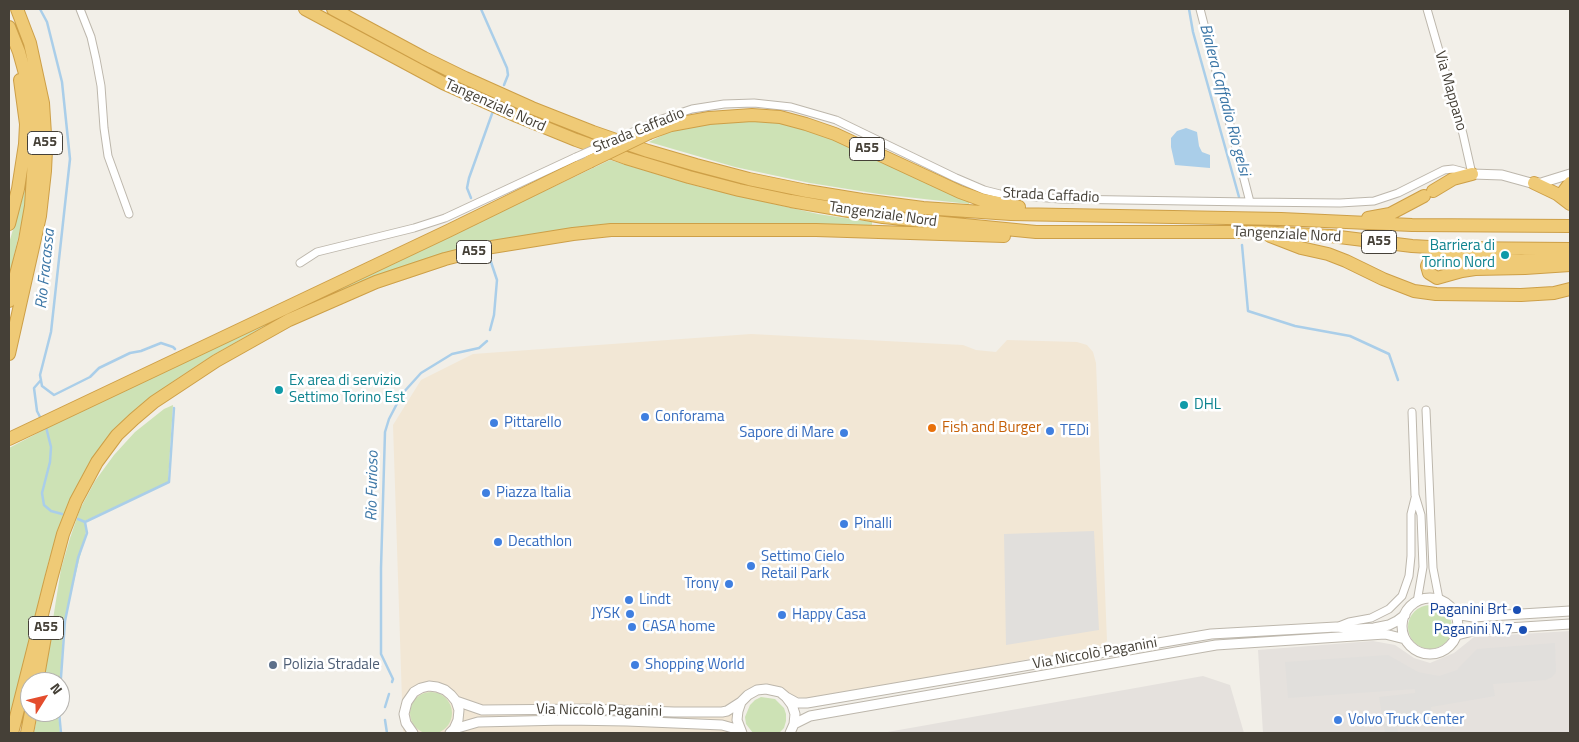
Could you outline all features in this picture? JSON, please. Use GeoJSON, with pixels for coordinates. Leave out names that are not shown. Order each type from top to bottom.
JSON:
{"type":"FeatureCollection","features":[{"type":"Feature","properties":{"kind":"highway","name":"A55"},"geometry":{"type":"LineString","coordinates":[[9,354],[40,216],[46,150],[42,103],[30,43],[17,9]]}},
{"type":"Feature","properties":{"kind":"highway","name":"Tangenziale Nord"},"geometry":{"type":"LineString","coordinates":[[306,9],[442,83],[525,120],[626,158],[739,190],[836,210],[883,217],[1036,232],[1259,232],[1312,235],[1447,248],[1570,248]]}},
{"type":"Feature","properties":{"kind":"highway","name":"Tangenziale Nord"},"geometry":{"type":"LineString","coordinates":[[333,9],[465,78],[532,108],[593,132],[696,165],[768,183],[862,200],[923,208],[1080,216],[1281,219],[1384,224],[1570,226]]}},
{"type":"Feature","properties":{"kind":"highway","name":"A55"},"geometry":{"type":"LineString","coordinates":[[9,27],[19,52],[32,99],[35,144],[35,168],[31,206],[25,240],[9,302]]}},
{"type":"Feature","properties":{"kind":"highway"},"geometry":{"type":"LineString","coordinates":[[9,224],[18,189],[25,144],[26,124],[19,75],[19,52]]}},
{"type":"Feature","properties":{"kind":"highway","name":"A55"},"geometry":{"type":"LineString","coordinates":[[9,439],[590,162],[643,131],[671,125],[709,118],[752,115],[780,117],[835,134],[960,192],[982,200],[1002,205],[1080,216]]}},
{"type":"Feature","properties":{"kind":"highway"},"geometry":{"type":"LineString","coordinates":[[1281,219],[1376,217],[1390,214],[1453,179],[1472,174]]}},
{"type":"Feature","properties":{"kind":"highway"},"geometry":{"type":"LineString","coordinates":[[1534,183],[1557,194],[1568,203]]}},
{"type":"Feature","properties":{"kind":"highway"},"geometry":{"type":"LineString","coordinates":[[1568,203],[1563,194],[1570,183]]}},
{"type":"Feature","properties":{"kind":"highway","name":"A55"},"geometry":{"type":"LineString","coordinates":[[39,672],[48,618],[51,579],[63,534],[76,501],[106,449],[134,419],[154,402],[192,376],[242,345],[320,305],[376,282],[462,254],[492,247],[611,230],[816,230],[999,236],[1036,232]]}},
{"type":"Feature","properties":{"kind":"highway"},"geometry":{"type":"LineString","coordinates":[[1259,232],[1301,248],[1328,254],[1383,280],[1414,291],[1436,294],[1522,295],[1554,293],[1570,288]]}},
{"type":"Feature","properties":{"kind":"highway"},"geometry":{"type":"LineString","coordinates":[[1375,241],[1432,259],[1522,261],[1570,255]]}},
{"type":"Feature","properties":{"kind":"highway"},"geometry":{"type":"LineString","coordinates":[[1432,259],[1428,263],[1427,270],[1433,277],[1437,278],[1475,269],[1570,265]]}},
{"type":"Feature","properties":{"kind":"highway"},"geometry":{"type":"LineString","coordinates":[[12,733],[51,579]]}},
{"type":"Feature","properties":{"kind":"street"},"geometry":{"type":"LineString","coordinates":[[80,9],[91,38],[96,59],[101,86],[104,135],[108,156],[129,214]]}},
{"type":"Feature","properties":{"kind":"street"},"geometry":{"type":"LineString","coordinates":[[1200,9],[1250,202]]}},
{"type":"Feature","properties":{"kind":"street","name":"Via Mappano"},"geometry":{"type":"LineString","coordinates":[[1427,9],[1463,134],[1472,174]]}},
{"type":"Feature","properties":{"kind":"street","name":"Strada Caffadio"},"geometry":{"type":"LineString","coordinates":[[300,263],[317,252],[414,228],[445,218],[576,157],[643,131],[662,119],[692,110],[724,104],[754,103],[791,107],[836,120],[984,190],[1000,194],[1060,199],[1340,203],[1384,198],[1444,170],[1453,169],[1472,174],[1502,175],[1534,183],[1570,174]]}},
{"type":"Feature","properties":{"kind":"street"},"geometry":{"type":"LineString","coordinates":[[1426,410],[1433,568],[1439,600]]}},
{"type":"Feature","properties":{"kind":"street"},"geometry":{"type":"LineString","coordinates":[[1336,628],[1349,622],[1371,618],[1389,609],[1402,596],[1409,576],[1411,514],[1415,495],[1412,412]]}},
{"type":"Feature","properties":{"kind":"street"},"geometry":{"type":"LineString","coordinates":[[1415,495],[1421,515],[1423,567],[1417,602]]}},
{"type":"Feature","properties":{"kind":"street"},"geometry":{"type":"LineString","coordinates":[[1431,598],[1439,600],[1446,603],[1456,614],[1458,620],[1457,635],[1453,644],[1446,650],[1428,655],[1411,647],[1402,631],[1402,623],[1404,615],[1417,602],[1431,598]]}},
{"type":"Feature","properties":{"kind":"street"},"geometry":{"type":"LineString","coordinates":[[1456,614],[1473,617],[1570,611]]}},
{"type":"Feature","properties":{"kind":"street","name":"Via Niccolò Paganini"},"geometry":{"type":"LineString","coordinates":[[413,733],[406,723],[404,714],[406,702],[414,692],[429,686],[445,690],[456,701],[482,710],[587,709],[722,712],[742,702],[748,695],[757,690],[775,690],[797,703],[807,703],[1211,634],[1374,628],[1389,625],[1404,615]]}},
{"type":"Feature","properties":{"kind":"street"},"geometry":{"type":"LineString","coordinates":[[1457,635],[1477,630],[1570,624]]}},
{"type":"Feature","properties":{"kind":"street","name":"Via Niccolò Paganini"},"geometry":{"type":"LineString","coordinates":[[794,724],[810,716],[1216,645],[1385,634],[1405,639]]}},
{"type":"Feature","properties":{"kind":"street"},"geometry":{"type":"LineString","coordinates":[[786,696],[795,714],[794,724],[790,733]]}},
{"type":"Feature","properties":{"kind":"street"},"geometry":{"type":"LineString","coordinates":[[452,731],[458,720],[459,710],[456,701]]}},
{"type":"Feature","properties":{"kind":"street"},"geometry":{"type":"LineString","coordinates":[[741,731],[737,720],[742,702]]}},
{"type":"Feature","properties":{"kind":"street","name":"Via Niccolò Paganini"},"geometry":{"type":"LineString","coordinates":[[452,731],[478,722],[566,720],[722,725],[741,731]]}},
{"type":"Feature","properties":{"kind":"shaded area","name":"Settimo Cielo Retail Park"},"geometry":{"type":"Polygon","coordinates":[[[751,334],[963,345],[976,350],[996,352],[1007,340],[1077,342],[1087,345],[1093,352],[1096,363],[1107,641],[1100,646],[815,699],[796,697],[759,685],[735,701],[735,733],[406,733],[403,731],[393,425],[421,380],[473,354],[751,334]]]}},
{"type":"Feature","properties":{"kind":"shaded area"},"geometry":{"type":"Polygon","coordinates":[[[1094,531],[1099,630],[1006,645],[1004,534],[1094,531]]]}},
{"type":"Feature","properties":{"kind":"shaded area"},"geometry":{"type":"Polygon","coordinates":[[[1570,631],[1570,733],[1263,733],[1258,650],[1373,641],[1395,645],[1414,658],[1430,663],[1454,653],[1474,637],[1570,631]]]}},
{"type":"Feature","properties":{"kind":"shaded area"},"geometry":{"type":"Polygon","coordinates":[[[1555,643],[1556,672],[1552,677],[1546,680],[1493,684],[1495,696],[1431,707],[1433,720],[1397,726],[1398,733],[1385,733],[1379,697],[1415,693],[1415,689],[1288,698],[1285,662],[1388,655],[1418,672],[1439,676],[1457,670],[1477,649],[1555,643]]]}},
{"type":"Feature","properties":{"kind":"shaded area"},"geometry":{"type":"Polygon","coordinates":[[[1203,676],[1230,685],[1244,733],[882,733],[1203,676]]]}},
{"type":"Feature","properties":{"kind":"green space"},"geometry":{"type":"Polygon","coordinates":[[[761,120],[808,128],[969,201],[969,204],[879,194],[810,183],[735,167],[649,142],[667,133],[695,125],[761,120]]]}},
{"type":"Feature","properties":{"kind":"green space"},"geometry":{"type":"Polygon","coordinates":[[[610,160],[700,187],[818,214],[872,222],[872,225],[633,225],[594,228],[355,284],[322,299],[321,297],[610,160]]]}},
{"type":"Feature","properties":{"kind":"green space"},"geometry":{"type":"Polygon","coordinates":[[[25,189],[27,190],[23,217],[9,277],[9,243],[25,189]]]}},
{"type":"Feature","properties":{"kind":"green space"},"geometry":{"type":"Polygon","coordinates":[[[270,321],[270,323],[213,355],[138,407],[109,435],[95,454],[81,478],[60,526],[49,560],[9,721],[9,448],[270,321]]]}},
{"type":"Feature","properties":{"kind":"green space"},"geometry":{"type":"Polygon","coordinates":[[[173,405],[168,482],[85,521],[86,532],[64,622],[61,672],[45,672],[61,569],[80,509],[95,481],[114,455],[135,432],[164,409],[173,405]]]}},
{"type":"Feature","properties":{"kind":"green space"},"geometry":{"type":"Polygon","coordinates":[[[1430,605],[1442,609],[1448,615],[1452,627],[1448,639],[1442,645],[1430,649],[1418,645],[1412,639],[1408,627],[1412,615],[1418,609],[1430,605]]]}},
{"type":"Feature","properties":{"kind":"green space"},"geometry":{"type":"Polygon","coordinates":[[[435,692],[443,695],[449,701],[452,713],[449,725],[443,731],[427,734],[419,731],[413,725],[410,709],[413,701],[419,695],[435,692]]]}},
{"type":"Feature","properties":{"kind":"green space"},"geometry":{"type":"Polygon","coordinates":[[[761,697],[775,699],[784,708],[786,721],[784,728],[779,733],[753,733],[746,724],[745,717],[750,705],[761,697]]]}},
{"type":"Feature","properties":{"kind":"green space"},"geometry":{"type":"Polygon","coordinates":[[[36,722],[59,722],[60,733],[34,733],[36,722]]]}},
{"type":"Feature","properties":{"kind":"water"},"geometry":{"type":"Polygon","coordinates":[[[1186,128],[1197,132],[1202,152],[1210,155],[1210,168],[1175,165],[1171,138],[1177,131],[1186,128]]]}},
{"type":"Feature","properties":{"kind":"waterway","name":"Rio Fracassa"},"geometry":{"type":"LineString","coordinates":[[40,9],[47,22],[62,82],[70,159],[51,332],[40,375],[42,386],[54,395],[90,377],[99,368],[130,353],[161,343],[175,349]]}},
{"type":"Feature","properties":{"kind":"waterway","name":"Rio Furioso"},"geometry":{"type":"LineString","coordinates":[[481,9],[507,68],[508,75],[504,85]]}},
{"type":"Feature","properties":{"kind":"waterway","name":"Bialera Caffadio Rio gelsi"},"geometry":{"type":"LineString","coordinates":[[1189,9],[1193,32],[1239,197]]}},
{"type":"Feature","properties":{"kind":"waterway","name":"Rio Furioso"},"geometry":{"type":"LineString","coordinates":[[471,198],[467,188],[469,178],[493,111]]}},
{"type":"Feature","properties":{"kind":"waterway","name":"Bialera Caffadio Rio gelsi"},"geometry":{"type":"LineString","coordinates":[[1242,245],[1248,311],[1295,326],[1350,336],[1389,354],[1398,380]]}},
{"type":"Feature","properties":{"kind":"waterway","name":"Rio Furioso"},"geometry":{"type":"LineString","coordinates":[[489,256],[497,280],[494,315],[490,330]]}},
{"type":"Feature","properties":{"kind":"waterway","name":"Rio Furioso"},"geometry":{"type":"LineString","coordinates":[[392,682],[393,679],[381,654],[381,568],[385,432],[389,419],[402,394],[421,373],[452,354],[479,348],[487,341]]}},
{"type":"Feature","properties":{"kind":"waterway"},"geometry":{"type":"LineString","coordinates":[[40,417],[37,411],[34,388],[41,380]]}},
{"type":"Feature","properties":{"kind":"waterway","name":"Rio Fracassa"},"geometry":{"type":"LineString","coordinates":[[85,522],[169,482],[174,408]]}},
{"type":"Feature","properties":{"kind":"waterway"},"geometry":{"type":"LineString","coordinates":[[46,427],[51,447],[50,462],[42,493],[44,505],[51,511],[62,514]]}},
{"type":"Feature","properties":{"kind":"waterway"},"geometry":{"type":"LineString","coordinates":[[61,672],[65,621],[78,558],[87,533],[85,522],[78,519]]}},
{"type":"Feature","properties":{"kind":"waterway","name":"Rio Furioso"},"geometry":{"type":"LineString","coordinates":[[385,707],[389,694]]}},
{"type":"Feature","properties":{"kind":"waterway","name":"Rio Furioso"},"geometry":{"type":"LineString","coordinates":[[385,720],[387,733]]}},
{"type":"Feature","properties":{"kind":"waterway"},"geometry":{"type":"LineString","coordinates":[[60,722],[61,733]]}},
{"type":"Feature","properties":{"kind":"place","name":"Barriera di Torino Nord"},"geometry":{"type":"Point","coordinates":[1505,255]}},
{"type":"Feature","properties":{"kind":"place","name":"Ex area di servizio Settimo Torino Est"},"geometry":{"type":"Point","coordinates":[279,390]}},
{"type":"Feature","properties":{"kind":"place","name":"DHL"},"geometry":{"type":"Point","coordinates":[1184,405]}},
{"type":"Feature","properties":{"kind":"place","name":"Conforama"},"geometry":{"type":"Point","coordinates":[645,417]}},
{"type":"Feature","properties":{"kind":"place","name":"Pittarello"},"geometry":{"type":"Point","coordinates":[494,423]}},
{"type":"Feature","properties":{"kind":"place","name":"Fish and Burger"},"geometry":{"type":"Point","coordinates":[932,428]}},
{"type":"Feature","properties":{"kind":"place","name":"TEDi"},"geometry":{"type":"Point","coordinates":[1050,431]}},
{"type":"Feature","properties":{"kind":"place","name":"Sapore di Mare"},"geometry":{"type":"Point","coordinates":[844,433]}},
{"type":"Feature","properties":{"kind":"place","name":"Piazza Italia"},"geometry":{"type":"Point","coordinates":[486,493]}},
{"type":"Feature","properties":{"kind":"place","name":"Pinalli"},"geometry":{"type":"Point","coordinates":[844,524]}},
{"type":"Feature","properties":{"kind":"place","name":"Decathlon"},"geometry":{"type":"Point","coordinates":[498,542]}},
{"type":"Feature","properties":{"kind":"place","name":"Settimo Cielo Retail Park"},"geometry":{"type":"Point","coordinates":[751,566]}},
{"type":"Feature","properties":{"kind":"place","name":"Trony"},"geometry":{"type":"Point","coordinates":[729,584]}},
{"type":"Feature","properties":{"kind":"place","name":"Lindt"},"geometry":{"type":"Point","coordinates":[629,600]}},
{"type":"Feature","properties":{"kind":"place","name":"Paganini Brt"},"geometry":{"type":"Point","coordinates":[1517,610]}},
{"type":"Feature","properties":{"kind":"place","name":"JYSK"},"geometry":{"type":"Point","coordinates":[630,614]}},
{"type":"Feature","properties":{"kind":"place","name":"Happy Casa"},"geometry":{"type":"Point","coordinates":[782,615]}},
{"type":"Feature","properties":{"kind":"place","name":"CASA home"},"geometry":{"type":"Point","coordinates":[632,627]}},
{"type":"Feature","properties":{"kind":"place","name":"Paganini N.7"},"geometry":{"type":"Point","coordinates":[1523,630]}},
{"type":"Feature","properties":{"kind":"place","name":"Polizia Stradale"},"geometry":{"type":"Point","coordinates":[273,665]}},
{"type":"Feature","properties":{"kind":"place","name":"Shopping World"},"geometry":{"type":"Point","coordinates":[635,665]}},
{"type":"Feature","properties":{"kind":"place","name":"Volvo Truck Center"},"geometry":{"type":"Point","coordinates":[1338,720]}}]}
